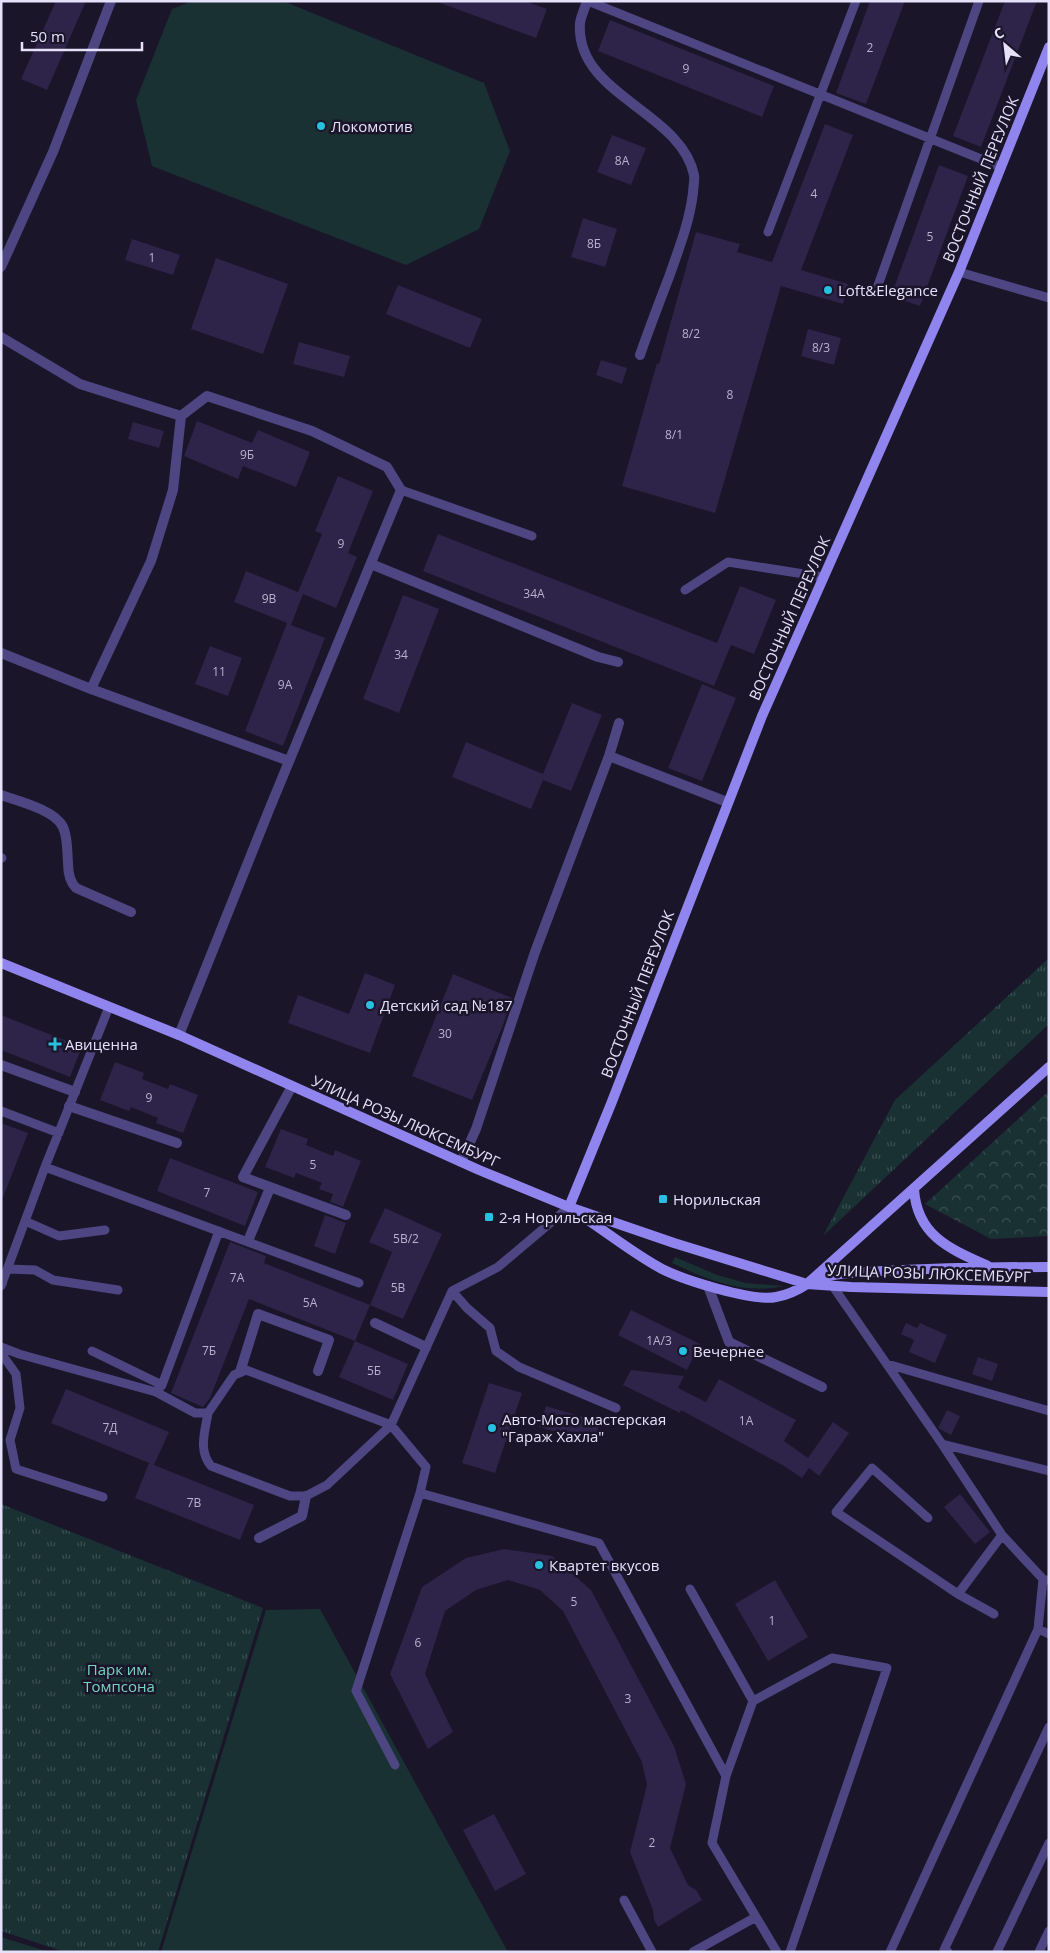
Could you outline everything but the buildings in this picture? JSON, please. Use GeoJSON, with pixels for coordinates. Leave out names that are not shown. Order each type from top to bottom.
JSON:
{"type":"FeatureCollection","features":[{"type":"Feature","properties":{"kind":"main road","name":"ВОСТОЧНЫЙ ПЕРЕУЛОК"},"geometry":{"type":"LineString","coordinates":[[569,1207],[762,716],[959,272],[1049,47]]}},
{"type":"Feature","properties":{"kind":"main road","name":"УЛИЦА РОЗЫ ЛЮКСЕМБУРГ"},"geometry":{"type":"LineString","coordinates":[[1,963],[180,1035],[461,1162],[569,1207],[674,1243],[808,1284],[832,1284],[851,1288],[1049,1292]]}},
{"type":"Feature","properties":{"kind":"main road"},"geometry":{"type":"LineString","coordinates":[[569,1207],[663,1269],[708,1286],[745,1296],[775,1298],[808,1284],[1049,1067]]}},
{"type":"Feature","properties":{"kind":"main road"},"geometry":{"type":"LineString","coordinates":[[914,1189],[915,1206],[927,1227],[937,1238],[951,1249],[990,1267]]}},
{"type":"Feature","properties":{"kind":"main road","name":"УЛИЦА РОЗЫ ЛЮКСЕМБУРГ"},"geometry":{"type":"LineString","coordinates":[[808,1284],[830,1275],[990,1267],[1049,1267]]}},
{"type":"Feature","properties":{"kind":"street"},"geometry":{"type":"LineString","coordinates":[[1,267],[53,152],[111,1]]}},
{"type":"Feature","properties":{"kind":"street"},"geometry":{"type":"LineString","coordinates":[[588,1],[580,22],[581,37],[586,52],[595,68],[612,89],[670,134],[689,159],[695,176],[690,216],[640,355]]}},
{"type":"Feature","properties":{"kind":"street"},"geometry":{"type":"LineString","coordinates":[[1,337],[80,384],[180,416]]}},
{"type":"Feature","properties":{"kind":"street"},"geometry":{"type":"LineString","coordinates":[[91,689],[151,561],[172,490],[180,416],[207,396],[312,431],[387,467],[401,490],[289,761],[180,1035]]}},
{"type":"Feature","properties":{"kind":"street"},"geometry":{"type":"LineString","coordinates":[[371,564],[598,657],[618,662]]}},
{"type":"Feature","properties":{"kind":"street"},"geometry":{"type":"LineString","coordinates":[[1,653],[91,689],[289,761]]}},
{"type":"Feature","properties":{"kind":"street"},"geometry":{"type":"LineString","coordinates":[[461,1162],[476,1129],[535,952],[609,756],[619,723]]}},
{"type":"Feature","properties":{"kind":"street"},"geometry":{"type":"LineString","coordinates":[[609,756],[727,802]]}},
{"type":"Feature","properties":{"kind":"street"},"geometry":{"type":"LineString","coordinates":[[1,795],[55,817],[63,826],[67,840],[68,872],[71,883],[76,888],[131,912]]}},
{"type":"Feature","properties":{"kind":"street"},"geometry":{"type":"LineString","coordinates":[[1,1065],[75,1092]]}},
{"type":"Feature","properties":{"kind":"street"},"geometry":{"type":"LineString","coordinates":[[292,1086],[243,1177],[346,1215]]}},
{"type":"Feature","properties":{"kind":"street"},"geometry":{"type":"LineString","coordinates":[[69,1106],[177,1143]]}},
{"type":"Feature","properties":{"kind":"street"},"geometry":{"type":"LineString","coordinates":[[248,1242],[270,1188]]}},
{"type":"Feature","properties":{"kind":"street"},"geometry":{"type":"LineString","coordinates":[[708,1286],[729,1342],[822,1387]]}},
{"type":"Feature","properties":{"kind":"street"},"geometry":{"type":"LineString","coordinates":[[240,1372],[258,1314],[330,1340],[318,1371]]}},
{"type":"Feature","properties":{"kind":"street"},"geometry":{"type":"LineString","coordinates":[[375,1323],[426,1347]]}},
{"type":"Feature","properties":{"kind":"street"},"geometry":{"type":"LineString","coordinates":[[259,1538],[302,1516],[306,1496]]}},
{"type":"Feature","properties":{"kind":"lane"},"geometry":{"type":"LineString","coordinates":[[588,1],[819,95],[1001,166]]}},
{"type":"Feature","properties":{"kind":"lane"},"geometry":{"type":"LineString","coordinates":[[768,232],[856,1]]}},
{"type":"Feature","properties":{"kind":"lane"},"geometry":{"type":"LineString","coordinates":[[876,291],[979,1]]}},
{"type":"Feature","properties":{"kind":"lane"},"geometry":{"type":"LineString","coordinates":[[959,272],[1049,298]]}},
{"type":"Feature","properties":{"kind":"lane"},"geometry":{"type":"LineString","coordinates":[[401,490],[532,536]]}},
{"type":"Feature","properties":{"kind":"lane"},"geometry":{"type":"LineString","coordinates":[[685,590],[728,562],[823,577]]}},
{"type":"Feature","properties":{"kind":"lane"},"geometry":{"type":"LineString","coordinates":[[2,1284],[58,1132],[109,1006]]}},
{"type":"Feature","properties":{"kind":"lane"},"geometry":{"type":"LineString","coordinates":[[1,1111],[58,1132]]}},
{"type":"Feature","properties":{"kind":"lane"},"geometry":{"type":"LineString","coordinates":[[45,1167],[359,1283]]}},
{"type":"Feature","properties":{"kind":"lane"},"geometry":{"type":"LineString","coordinates":[[395,1765],[356,1691],[420,1493],[426,1467],[391,1425],[246,1370],[234,1374],[208,1413],[202,1446],[205,1458],[211,1466],[290,1496],[306,1496],[327,1485],[391,1425],[452,1291],[498,1267],[569,1207]]}},
{"type":"Feature","properties":{"kind":"lane"},"geometry":{"type":"LineString","coordinates":[[25,1221],[59,1236],[105,1230]]}},
{"type":"Feature","properties":{"kind":"lane"},"geometry":{"type":"LineString","coordinates":[[159,1389],[219,1231]]}},
{"type":"Feature","properties":{"kind":"lane"},"geometry":{"type":"LineString","coordinates":[[8,1269],[35,1270],[53,1280],[118,1290]]}},
{"type":"Feature","properties":{"kind":"lane"},"geometry":{"type":"LineString","coordinates":[[832,1284],[1002,1535],[1046,1580],[1038,1629],[890,1952]]}},
{"type":"Feature","properties":{"kind":"lane"},"geometry":{"type":"LineString","coordinates":[[452,1291],[467,1308],[490,1328],[496,1351],[511,1362],[616,1408]]}},
{"type":"Feature","properties":{"kind":"lane"},"geometry":{"type":"LineString","coordinates":[[1,1347],[19,1354],[159,1389]]}},
{"type":"Feature","properties":{"kind":"lane"},"geometry":{"type":"LineString","coordinates":[[92,1351],[159,1389],[195,1414],[208,1413]]}},
{"type":"Feature","properties":{"kind":"lane"},"geometry":{"type":"LineString","coordinates":[[1,1353],[16,1374],[20,1408],[10,1440],[16,1469],[103,1497]]}},
{"type":"Feature","properties":{"kind":"lane"},"geometry":{"type":"LineString","coordinates":[[886,1364],[1049,1411]]}},
{"type":"Feature","properties":{"kind":"lane"},"geometry":{"type":"LineString","coordinates":[[942,1444],[1049,1471]]}},
{"type":"Feature","properties":{"kind":"lane"},"geometry":{"type":"LineString","coordinates":[[928,1518],[872,1468],[836,1512],[958,1594],[994,1614]]}},
{"type":"Feature","properties":{"kind":"lane"},"geometry":{"type":"LineString","coordinates":[[420,1493],[599,1543],[726,1776]]}},
{"type":"Feature","properties":{"kind":"lane"},"geometry":{"type":"LineString","coordinates":[[958,1594],[1002,1535]]}},
{"type":"Feature","properties":{"kind":"lane"},"geometry":{"type":"LineString","coordinates":[[690,1589],[754,1701]]}},
{"type":"Feature","properties":{"kind":"lane"},"geometry":{"type":"LineString","coordinates":[[1038,1629],[1049,1634]]}},
{"type":"Feature","properties":{"kind":"lane"},"geometry":{"type":"LineString","coordinates":[[777,1952],[712,1843],[726,1776],[754,1701],[832,1658],[887,1668],[790,1952]]}},
{"type":"Feature","properties":{"kind":"lane"},"geometry":{"type":"LineString","coordinates":[[948,1952],[944,1950],[1049,1727]]}},
{"type":"Feature","properties":{"kind":"lane"},"geometry":{"type":"LineString","coordinates":[[997,1952],[1049,1843]]}},
{"type":"Feature","properties":{"kind":"lane"},"geometry":{"type":"LineString","coordinates":[[624,1900],[652,1952]]}},
{"type":"Feature","properties":{"kind":"lane"},"geometry":{"type":"LineString","coordinates":[[693,1952],[756,1917]]}},
{"type":"Feature","properties":{"kind":"lane"},"geometry":{"type":"LineString","coordinates":[[1038,1952],[1049,1931]]}},
{"type":"Feature","properties":{"kind":"green space","name":"Локомотив"},"geometry":{"type":"Polygon","coordinates":[[[192,1],[283,1],[484,83],[510,151],[479,229],[406,265],[152,166],[136,100],[172,9],[192,1]]]}},
{"type":"Feature","properties":{"kind":"green space"},"geometry":{"type":"Polygon","coordinates":[[[1049,958],[1049,1024],[823,1236],[895,1100],[1049,958]]]}},
{"type":"Feature","properties":{"kind":"green space"},"geometry":{"type":"Polygon","coordinates":[[[1049,1091],[1049,1236],[991,1239],[925,1204],[1049,1091]]]}},
{"type":"Feature","properties":{"kind":"green space"},"geometry":{"type":"Polygon","coordinates":[[[675,1257],[717,1275],[746,1283],[784,1286],[755,1289],[726,1284],[672,1263],[675,1257]]]}},
{"type":"Feature","properties":{"kind":"green space","name":"Парк им. Томпсона"},"geometry":{"type":"Polygon","coordinates":[[[1,1504],[263,1608],[158,1952],[65,1952],[1,1931],[1,1504]]]}},
{"type":"Feature","properties":{"kind":"green space"},"geometry":{"type":"Polygon","coordinates":[[[320,1609],[508,1952],[161,1952],[266,1610],[320,1609]]]}},
{"type":"Feature","properties":{"kind":"green space"},"geometry":{"type":"Polygon","coordinates":[[[1,1937],[49,1952],[1,1952],[1,1937]]]}},
{"type":"Feature","properties":{"kind":"place","name":"Локомотив"},"geometry":{"type":"Point","coordinates":[321,126]}},
{"type":"Feature","properties":{"kind":"place","name":"Loft&Elegance"},"geometry":{"type":"Point","coordinates":[828,290]}},
{"type":"Feature","properties":{"kind":"place","name":"Детский сад №187"},"geometry":{"type":"Point","coordinates":[370,1005]}},
{"type":"Feature","properties":{"kind":"place","name":"Авиценна"},"geometry":{"type":"Point","coordinates":[55,1044]}},
{"type":"Feature","properties":{"kind":"place","name":"Норильская"},"geometry":{"type":"Point","coordinates":[663,1199]}},
{"type":"Feature","properties":{"kind":"place","name":"2-я Норильская"},"geometry":{"type":"Point","coordinates":[489,1217]}},
{"type":"Feature","properties":{"kind":"place","name":"Вечернее"},"geometry":{"type":"Point","coordinates":[683,1351]}},
{"type":"Feature","properties":{"kind":"place","name":"Авто-Мото мастерская \"Гараж Хахла\""},"geometry":{"type":"Point","coordinates":[492,1428]}},
{"type":"Feature","properties":{"kind":"place","name":"Квартет вкусов"},"geometry":{"type":"Point","coordinates":[539,1565]}}]}
